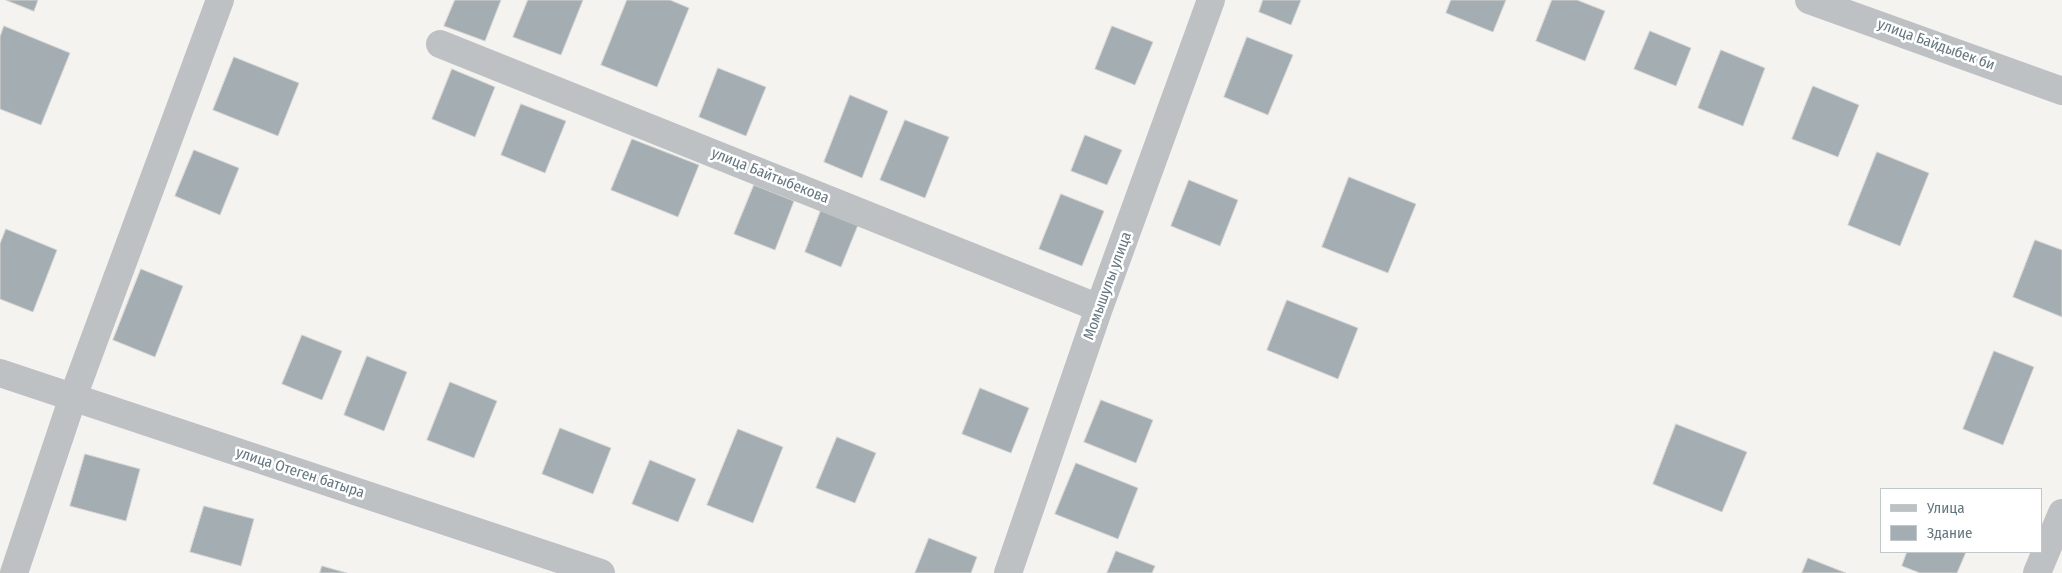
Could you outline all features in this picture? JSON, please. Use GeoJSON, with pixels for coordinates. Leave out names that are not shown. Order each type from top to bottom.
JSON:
{"type":"FeatureCollection","features":[{"type":"Feature","properties":{"kind":"street"},"geometry":{"type":"LineString","coordinates":[[14,573],[73,397],[220,0]]}},
{"type":"Feature","properties":{"kind":"street","name":"Момышулы улица"},"geometry":{"type":"LineString","coordinates":[[1008,573],[1099,308],[1211,0]]}},
{"type":"Feature","properties":{"kind":"street","name":"улица Байдыбек би"},"geometry":{"type":"LineString","coordinates":[[1810,0],[2062,91]]}},
{"type":"Feature","properties":{"kind":"street","name":"улица Байтыбекова"},"geometry":{"type":"LineString","coordinates":[[440,44],[1099,308]]}},
{"type":"Feature","properties":{"kind":"street","name":"улица Отеген батыра"},"geometry":{"type":"LineString","coordinates":[[0,373],[601,573]]}},
{"type":"Feature","properties":{"kind":"street"},"geometry":{"type":"LineString","coordinates":[[2037,573],[2062,513]]}},
{"type":"Feature","properties":{"kind":"building"},"geometry":{"type":"Polygon","coordinates":[[[6,0],[38,0],[34,11],[6,0]]]}},
{"type":"Feature","properties":{"kind":"building"},"geometry":{"type":"Polygon","coordinates":[[[455,0],[501,0],[485,41],[444,26],[455,0]]]}},
{"type":"Feature","properties":{"kind":"building"},"geometry":{"type":"Polygon","coordinates":[[[528,0],[583,0],[561,55],[513,37],[528,0]]]}},
{"type":"Feature","properties":{"kind":"building"},"geometry":{"type":"Polygon","coordinates":[[[627,0],[670,0],[689,8],[657,87],[601,65],[627,0]]]}},
{"type":"Feature","properties":{"kind":"building"},"geometry":{"type":"Polygon","coordinates":[[[1263,0],[1301,0],[1291,25],[1259,12],[1263,0]]]}},
{"type":"Feature","properties":{"kind":"building"},"geometry":{"type":"Polygon","coordinates":[[[1451,0],[1506,0],[1493,32],[1446,13],[1451,0]]]}},
{"type":"Feature","properties":{"kind":"building"},"geometry":{"type":"Polygon","coordinates":[[[1552,0],[1577,0],[1605,11],[1585,61],[1536,41],[1552,0]]]}},
{"type":"Feature","properties":{"kind":"building"},"geometry":{"type":"Polygon","coordinates":[[[4,26],[70,53],[41,125],[0,109],[0,37],[4,26]]]}},
{"type":"Feature","properties":{"kind":"building"},"geometry":{"type":"Polygon","coordinates":[[[1112,26],[1153,42],[1135,85],[1095,69],[1112,26]]]}},
{"type":"Feature","properties":{"kind":"building"},"geometry":{"type":"Polygon","coordinates":[[[1650,31],[1691,48],[1676,86],[1634,69],[1650,31]]]}},
{"type":"Feature","properties":{"kind":"building"},"geometry":{"type":"Polygon","coordinates":[[[1247,37],[1293,55],[1268,115],[1224,97],[1247,37]]]}},
{"type":"Feature","properties":{"kind":"building"},"geometry":{"type":"Polygon","coordinates":[[[1721,50],[1765,68],[1743,126],[1698,108],[1721,50]]]}},
{"type":"Feature","properties":{"kind":"building"},"geometry":{"type":"Polygon","coordinates":[[[234,57],[299,83],[278,136],[213,110],[234,57]]]}},
{"type":"Feature","properties":{"kind":"building"},"geometry":{"type":"Polygon","coordinates":[[[718,68],[766,87],[746,136],[699,117],[718,68]]]}},
{"type":"Feature","properties":{"kind":"building"},"geometry":{"type":"Polygon","coordinates":[[[452,69],[495,87],[475,137],[432,119],[452,69]]]}},
{"type":"Feature","properties":{"kind":"building"},"geometry":{"type":"Polygon","coordinates":[[[1813,86],[1859,105],[1838,157],[1792,139],[1813,86]]]}},
{"type":"Feature","properties":{"kind":"building"},"geometry":{"type":"Polygon","coordinates":[[[850,95],[888,111],[862,178],[824,162],[850,95]]]}},
{"type":"Feature","properties":{"kind":"building"},"geometry":{"type":"Polygon","coordinates":[[[521,104],[566,121],[545,173],[501,155],[521,104]]]}},
{"type":"Feature","properties":{"kind":"building"},"geometry":{"type":"Polygon","coordinates":[[[905,120],[949,137],[925,198],[880,180],[905,120]]]}},
{"type":"Feature","properties":{"kind":"building"},"geometry":{"type":"Polygon","coordinates":[[[1085,135],[1122,150],[1107,185],[1071,171],[1085,135]]]}},
{"type":"Feature","properties":{"kind":"building"},"geometry":{"type":"Polygon","coordinates":[[[632,139],[699,165],[678,217],[611,190],[632,139]]]}},
{"type":"Feature","properties":{"kind":"building"},"geometry":{"type":"Polygon","coordinates":[[[194,150],[239,168],[220,215],[175,196],[194,150]]]}},
{"type":"Feature","properties":{"kind":"building"},"geometry":{"type":"Polygon","coordinates":[[[1877,152],[1929,173],[1900,246],[1848,225],[1877,152]]]}},
{"type":"Feature","properties":{"kind":"building"},"geometry":{"type":"Polygon","coordinates":[[[1349,177],[1416,204],[1388,273],[1322,247],[1349,177]]]}},
{"type":"Feature","properties":{"kind":"building"},"geometry":{"type":"Polygon","coordinates":[[[1189,180],[1238,200],[1220,246],[1171,226],[1189,180]]]}},
{"type":"Feature","properties":{"kind":"building"},"geometry":{"type":"Polygon","coordinates":[[[754,185],[794,201],[775,250],[734,234],[754,185]]]}},
{"type":"Feature","properties":{"kind":"building"},"geometry":{"type":"Polygon","coordinates":[[[1061,194],[1104,211],[1082,266],[1039,249],[1061,194]]]}},
{"type":"Feature","properties":{"kind":"building"},"geometry":{"type":"Polygon","coordinates":[[[821,210],[858,225],[841,267],[805,252],[821,210]]]}},
{"type":"Feature","properties":{"kind":"building"},"geometry":{"type":"Polygon","coordinates":[[[6,229],[57,250],[33,312],[0,299],[0,244],[6,229]]]}},
{"type":"Feature","properties":{"kind":"building"},"geometry":{"type":"Polygon","coordinates":[[[2035,240],[2062,250],[2062,317],[2013,297],[2035,240]]]}},
{"type":"Feature","properties":{"kind":"building"},"geometry":{"type":"Polygon","coordinates":[[[141,269],[183,286],[155,357],[113,340],[141,269]]]}},
{"type":"Feature","properties":{"kind":"building"},"geometry":{"type":"Polygon","coordinates":[[[1287,300],[1358,328],[1338,379],[1267,350],[1287,300]]]}},
{"type":"Feature","properties":{"kind":"building"},"geometry":{"type":"Polygon","coordinates":[[[302,335],[342,351],[322,400],[282,384],[302,335]]]}},
{"type":"Feature","properties":{"kind":"building"},"geometry":{"type":"Polygon","coordinates":[[[1994,351],[2034,367],[2003,445],[1963,429],[1994,351]]]}},
{"type":"Feature","properties":{"kind":"building"},"geometry":{"type":"Polygon","coordinates":[[[367,356],[407,372],[384,431],[344,415],[367,356]]]}},
{"type":"Feature","properties":{"kind":"building"},"geometry":{"type":"Polygon","coordinates":[[[450,382],[497,401],[474,458],[427,440],[450,382]]]}},
{"type":"Feature","properties":{"kind":"building"},"geometry":{"type":"Polygon","coordinates":[[[980,388],[1029,408],[1011,453],[962,434],[980,388]]]}},
{"type":"Feature","properties":{"kind":"building"},"geometry":{"type":"Polygon","coordinates":[[[1101,400],[1153,420],[1136,463],[1084,442],[1101,400]]]}},
{"type":"Feature","properties":{"kind":"building"},"geometry":{"type":"Polygon","coordinates":[[[1676,424],[1747,452],[1722,512],[1653,484],[1676,424]]]}},
{"type":"Feature","properties":{"kind":"building"},"geometry":{"type":"Polygon","coordinates":[[[560,428],[611,448],[593,494],[542,474],[560,428]]]}},
{"type":"Feature","properties":{"kind":"building"},"geometry":{"type":"Polygon","coordinates":[[[738,429],[783,447],[753,523],[707,505],[738,429]]]}},
{"type":"Feature","properties":{"kind":"building"},"geometry":{"type":"Polygon","coordinates":[[[837,437],[876,453],[855,503],[816,488],[837,437]]]}},
{"type":"Feature","properties":{"kind":"building"},"geometry":{"type":"Polygon","coordinates":[[[85,454],[140,469],[126,521],[70,506],[85,454]]]}},
{"type":"Feature","properties":{"kind":"building"},"geometry":{"type":"Polygon","coordinates":[[[650,460],[696,479],[678,522],[632,504],[650,460]]]}},
{"type":"Feature","properties":{"kind":"building"},"geometry":{"type":"Polygon","coordinates":[[[1076,463],[1138,488],[1118,539],[1055,514],[1076,463]]]}},
{"type":"Feature","properties":{"kind":"building"},"geometry":{"type":"Polygon","coordinates":[[[204,506],[254,519],[241,566],[190,552],[204,506]]]}},
{"type":"Feature","properties":{"kind":"building"},"geometry":{"type":"Polygon","coordinates":[[[929,538],[977,557],[971,573],[915,573],[929,538]]]}},
{"type":"Feature","properties":{"kind":"building"},"geometry":{"type":"Polygon","coordinates":[[[1116,551],[1155,566],[1152,573],[1107,573],[1116,551]]]}},
{"type":"Feature","properties":{"kind":"building"},"geometry":{"type":"Polygon","coordinates":[[[1907,553],[1966,553],[1957,573],[1920,573],[1902,566],[1907,553]]]}},
{"type":"Feature","properties":{"kind":"building"},"geometry":{"type":"Polygon","coordinates":[[[1808,558],[1846,573],[1802,573],[1808,558]]]}},
{"type":"Feature","properties":{"kind":"building"},"geometry":{"type":"Polygon","coordinates":[[[322,566],[347,573],[320,573],[322,566]]]}}]}
